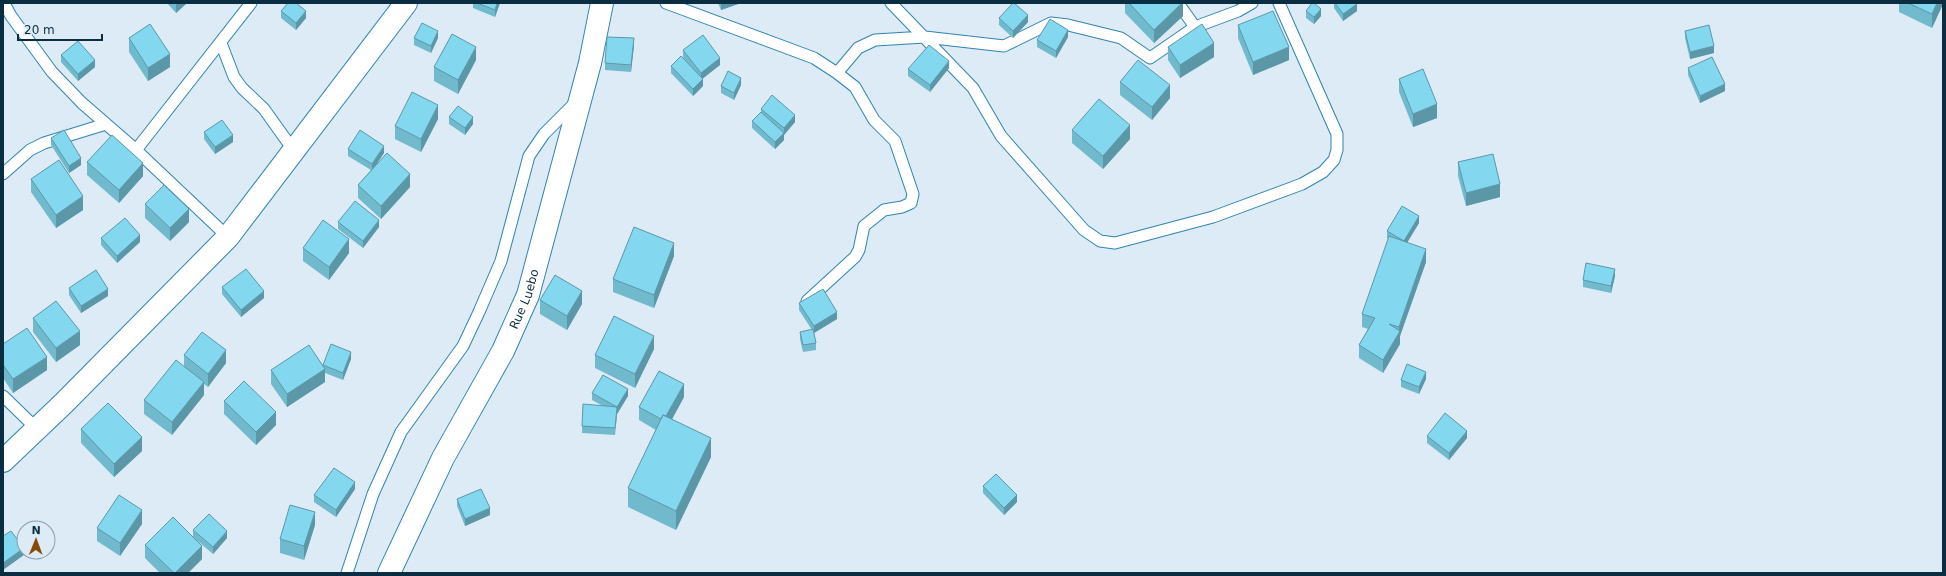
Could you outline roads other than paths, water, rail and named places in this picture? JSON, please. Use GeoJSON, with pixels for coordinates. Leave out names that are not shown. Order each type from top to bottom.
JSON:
{"type":"FeatureCollection","features":[{"type":"Feature","properties":{"kind":"street"},"geometry":{"type":"LineString","coordinates":[[3,461],[37,429],[228,237],[406,3]]}},
{"type":"Feature","properties":{"kind":"street","name":"Rue Luebo"},"geometry":{"type":"LineString","coordinates":[[389,573],[443,458],[503,351],[528,295],[580,98],[602,3]]}},
{"type":"Feature","properties":{"kind":"lane"},"geometry":{"type":"LineString","coordinates":[[4,3],[11,16],[52,72],[82,103],[136,150],[228,237]]}},
{"type":"Feature","properties":{"kind":"lane"},"geometry":{"type":"LineString","coordinates":[[136,150],[251,3]]}},
{"type":"Feature","properties":{"kind":"lane"},"geometry":{"type":"LineString","coordinates":[[666,3],[814,58],[855,87],[874,120],[895,141],[913,194],[913,200],[911,203],[902,207],[884,210],[864,226],[859,250],[855,257],[807,301]]}},
{"type":"Feature","properties":{"kind":"lane"},"geometry":{"type":"LineString","coordinates":[[891,3],[973,88],[1001,136],[1084,230],[1100,241],[1115,243],[1213,217],[1302,184],[1323,172],[1334,160],[1337,150],[1337,134],[1279,3]]}},
{"type":"Feature","properties":{"kind":"lane"},"geometry":{"type":"LineString","coordinates":[[1178,3],[1195,27]]}},
{"type":"Feature","properties":{"kind":"lane"},"geometry":{"type":"LineString","coordinates":[[837,73],[858,48],[875,40],[925,37],[1004,46],[1051,23],[1068,25],[1121,38],[1150,58],[1195,27],[1238,11],[1252,3]]}},
{"type":"Feature","properties":{"kind":"lane"},"geometry":{"type":"LineString","coordinates":[[221,43],[234,77],[242,88],[264,109],[294,151]]}},
{"type":"Feature","properties":{"kind":"lane"},"geometry":{"type":"LineString","coordinates":[[347,573],[373,494],[401,432],[463,346],[482,305],[501,261],[529,156],[544,134],[580,98]]}},
{"type":"Feature","properties":{"kind":"lane"},"geometry":{"type":"LineString","coordinates":[[3,174],[30,150],[44,143],[106,124]]}},
{"type":"Feature","properties":{"kind":"lane"},"geometry":{"type":"LineString","coordinates":[[3,396],[37,429]]}}]}
